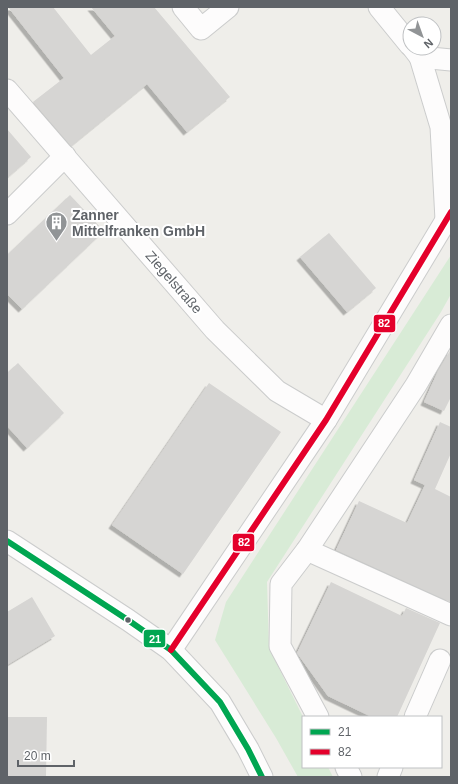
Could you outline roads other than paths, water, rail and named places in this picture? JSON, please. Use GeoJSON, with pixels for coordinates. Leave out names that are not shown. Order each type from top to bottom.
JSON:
{"type":"FeatureCollection","features":[{"type":"Feature","properties":{"kind":"street"},"geometry":{"type":"LineString","coordinates":[[183,7],[201,29],[228,7]]}},
{"type":"Feature","properties":{"kind":"street"},"geometry":{"type":"LineString","coordinates":[[379,7],[402,35]]}},
{"type":"Feature","properties":{"kind":"street"},"geometry":{"type":"LineString","coordinates":[[171,650],[326,420],[449,216],[441,127],[416,56]]}},
{"type":"Feature","properties":{"kind":"street"},"geometry":{"type":"LineString","coordinates":[[436,56],[451,60]]}},
{"type":"Feature","properties":{"kind":"street","name":"Ziegelstraße"},"geometry":{"type":"LineString","coordinates":[[7,90],[215,330],[277,391],[326,420]]}},
{"type":"Feature","properties":{"kind":"street"},"geometry":{"type":"LineString","coordinates":[[7,214],[65,156]]}},
{"type":"Feature","properties":{"kind":"street"},"geometry":{"type":"LineString","coordinates":[[317,716],[280,646],[281,584],[307,550],[416,385],[451,325]]}},
{"type":"Feature","properties":{"kind":"street"},"geometry":{"type":"LineString","coordinates":[[7,541],[171,650],[220,702],[248,749],[262,777]]}},
{"type":"Feature","properties":{"kind":"street"},"geometry":{"type":"LineString","coordinates":[[307,550],[451,615]]}},
{"type":"Feature","properties":{"kind":"street"},"geometry":{"type":"LineString","coordinates":[[414,716],[440,660]]}},
{"type":"Feature","properties":{"kind":"street"},"geometry":{"type":"LineString","coordinates":[[248,749],[249,777]]}},
{"type":"Feature","properties":{"kind":"street"},"geometry":{"type":"LineString","coordinates":[[346,768],[351,777]]}},
{"type":"Feature","properties":{"kind":"place","name":"Zanner Mittelfranken GmbH"},"geometry":{"type":"Point","coordinates":[56,242]}}]}
